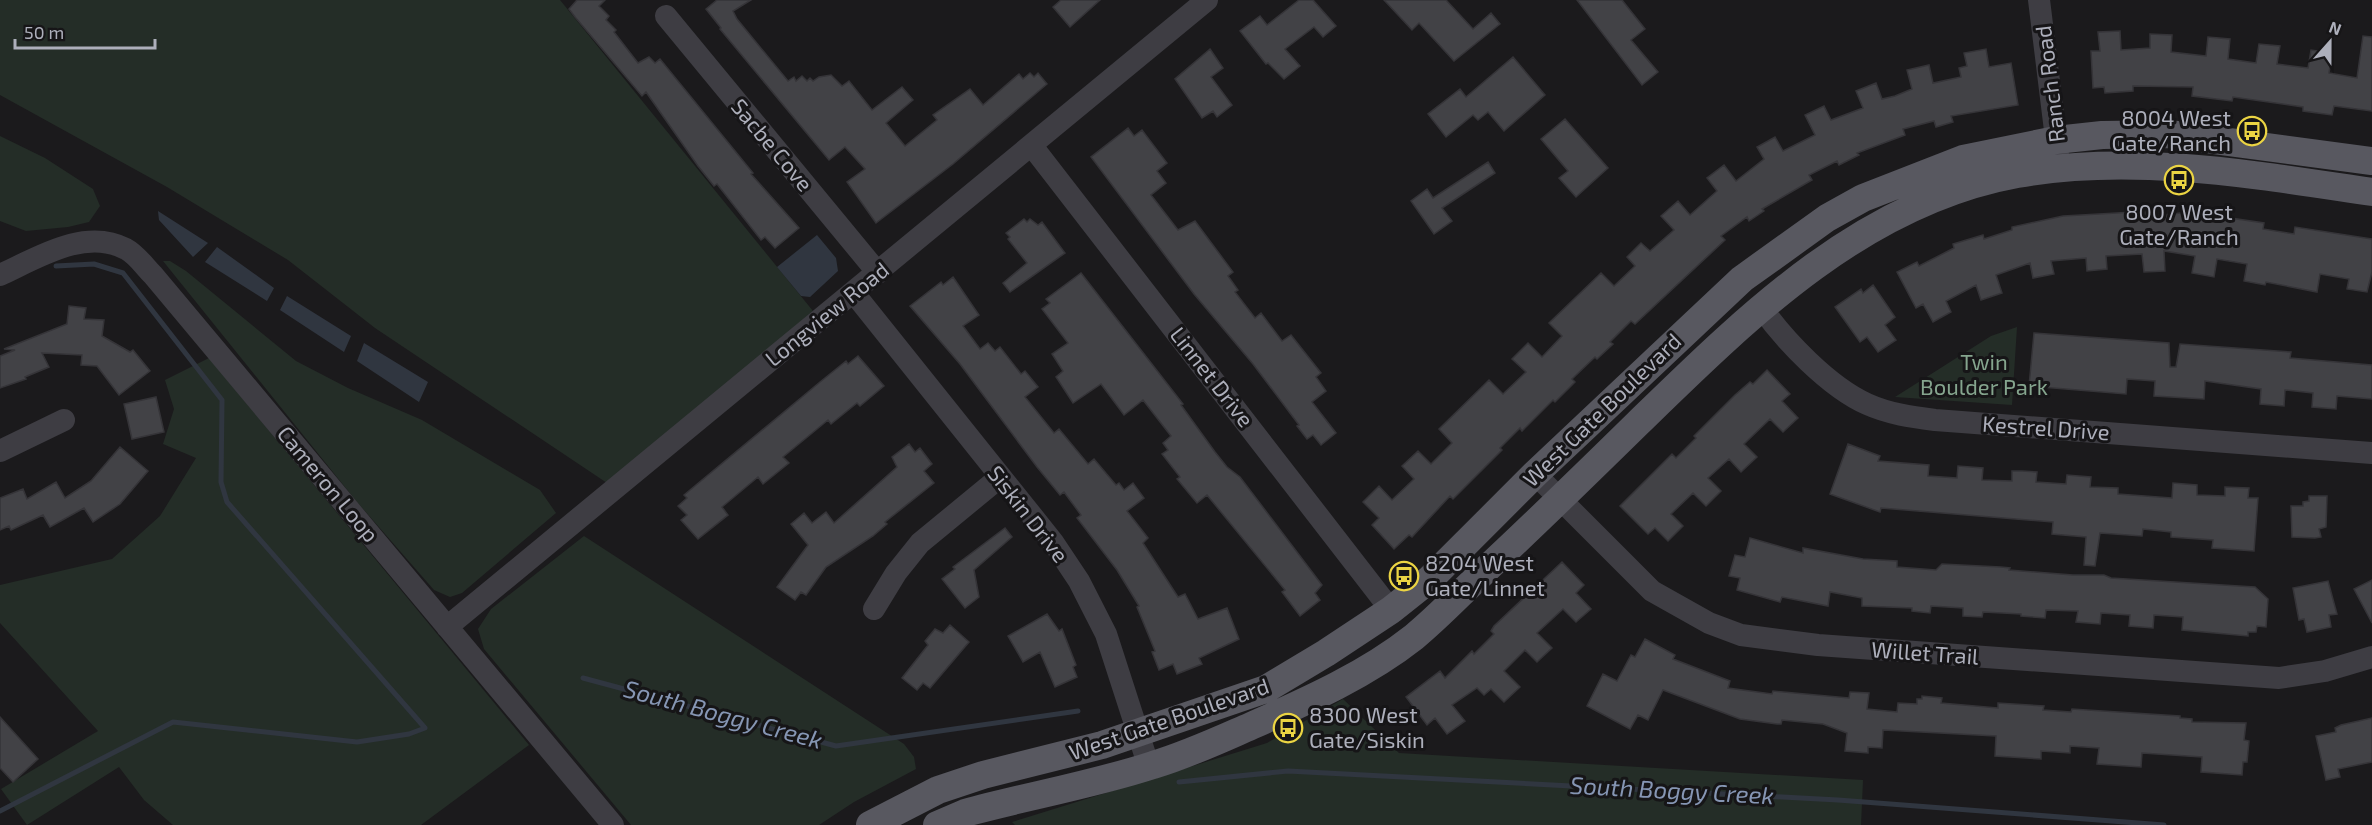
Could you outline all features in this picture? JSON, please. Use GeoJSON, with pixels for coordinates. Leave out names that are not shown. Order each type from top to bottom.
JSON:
{"type":"FeatureCollection","features":[{"type":"Feature","properties":{"kind":"main road","name":"West Gate Boulevard"},"geometry":{"type":"LineString","coordinates":[[870,825],[938,790],[983,775],[1138,734],[1266,689],[1391,610],[1430,579],[1535,474],[1716,301],[1742,279],[1827,218],[1863,198],[1963,159],[2056,140],[2102,135],[2169,134],[2372,161]]}},
{"type":"Feature","properties":{"kind":"main road","name":"West Gate Boulevard"},"geometry":{"type":"LineString","coordinates":[[937,825],[964,813],[1149,767],[1187,754],[1349,679],[1414,637],[1561,499],[1739,325],[1829,255],[1903,212],[1940,194],[1977,182],[2020,173],[2104,166],[2226,171],[2372,192]]}},
{"type":"Feature","properties":{"kind":"street","name":"Longview Road"},"geometry":{"type":"LineString","coordinates":[[447,627],[1207,0]]}},
{"type":"Feature","properties":{"kind":"street","name":"Ranch Road"},"geometry":{"type":"LineString","coordinates":[[2039,0],[2060,169]]}},
{"type":"Feature","properties":{"kind":"street","name":"Sacbe Cove"},"geometry":{"type":"LineString","coordinates":[[666,16],[878,273]]}},
{"type":"Feature","properties":{"kind":"street","name":"Linnet Drive"},"geometry":{"type":"LineString","coordinates":[[1032,146],[1391,610]]}},
{"type":"Feature","properties":{"kind":"street","name":"Cameron Loop"},"geometry":{"type":"LineString","coordinates":[[0,275],[63,246],[94,240],[127,249],[153,275],[613,825]]}},
{"type":"Feature","properties":{"kind":"street","name":"Siskin Drive"},"geometry":{"type":"LineString","coordinates":[[853,292],[999,478],[1053,542],[1079,581],[1106,634],[1149,767]]}},
{"type":"Feature","properties":{"kind":"street","name":"Kestrel Drive"},"geometry":{"type":"LineString","coordinates":[[1761,307],[1797,348],[1839,388],[1869,405],[1890,413],[1935,420],[2372,453]]}},
{"type":"Feature","properties":{"kind":"street"},"geometry":{"type":"LineString","coordinates":[[0,451],[64,420]]}},
{"type":"Feature","properties":{"kind":"street","name":"Willet Trail"},"geometry":{"type":"LineString","coordinates":[[1535,474],[1652,591],[1709,623],[1741,635],[1818,645],[2279,678],[2325,672],[2372,657]]}},
{"type":"Feature","properties":{"kind":"street"},"geometry":{"type":"LineString","coordinates":[[874,609],[896,573],[920,543],[999,478]]}},
{"type":"Feature","properties":{"kind":"green space"},"geometry":{"type":"Polygon","coordinates":[[[0,0],[560,0],[813,311],[610,485],[375,328],[288,260],[167,187],[0,95],[0,0]]]}},
{"type":"Feature","properties":{"kind":"green space"},"geometry":{"type":"Polygon","coordinates":[[[0,136],[45,158],[93,189],[100,206],[89,222],[68,227],[26,231],[0,221],[0,136]]]}},
{"type":"Feature","properties":{"kind":"green space"},"geometry":{"type":"Polygon","coordinates":[[[163,261],[170,261],[186,271],[296,361],[348,388],[422,420],[540,490],[556,513],[462,593],[450,597],[434,590],[357,502],[163,261]]]}},
{"type":"Feature","properties":{"kind":"green space","name":"Twin Boulder Park"},"geometry":{"type":"Polygon","coordinates":[[[2017,327],[2012,405],[1895,397],[1991,336],[2017,327]]]}},
{"type":"Feature","properties":{"kind":"green space"},"geometry":{"type":"Polygon","coordinates":[[[209,358],[529,745],[421,825],[173,825],[144,800],[119,767],[27,825],[1,789],[98,731],[0,623],[0,585],[112,559],[160,516],[196,458],[163,444],[174,409],[165,380],[209,358]]]}},
{"type":"Feature","properties":{"kind":"green space"},"geometry":{"type":"Polygon","coordinates":[[[584,536],[904,744],[914,757],[916,769],[854,802],[819,825],[631,825],[484,649],[478,629],[491,609],[584,536]]]}},
{"type":"Feature","properties":{"kind":"green space"},"geometry":{"type":"Polygon","coordinates":[[[1343,699],[1399,753],[1863,780],[1861,825],[1015,825],[1012,822],[1267,743],[1343,699]]]}},
{"type":"Feature","properties":{"kind":"shaded area"},"geometry":{"type":"Polygon","coordinates":[[[158,211],[208,243],[193,257],[159,220],[158,211]]]}},
{"type":"Feature","properties":{"kind":"shaded area"},"geometry":{"type":"Polygon","coordinates":[[[817,235],[836,258],[838,271],[810,297],[801,296],[777,267],[817,235]]]}},
{"type":"Feature","properties":{"kind":"shaded area"},"geometry":{"type":"Polygon","coordinates":[[[217,247],[274,288],[267,301],[205,262],[217,247]]]}},
{"type":"Feature","properties":{"kind":"shaded area"},"geometry":{"type":"Polygon","coordinates":[[[287,296],[351,336],[344,352],[280,310],[287,296]]]}},
{"type":"Feature","properties":{"kind":"shaded area"},"geometry":{"type":"Polygon","coordinates":[[[364,343],[428,382],[419,402],[357,361],[364,343]]]}},
{"type":"Feature","properties":{"kind":"building"},"geometry":{"type":"Polygon","coordinates":[[[577,0],[605,0],[599,6],[609,16],[606,20],[616,30],[614,32],[638,63],[649,57],[655,63],[660,59],[753,173],[751,174],[799,228],[775,248],[765,237],[761,240],[717,184],[714,186],[698,166],[646,92],[642,96],[575,17],[569,9],[577,0]]]}},
{"type":"Feature","properties":{"kind":"building"},"geometry":{"type":"Polygon","coordinates":[[[717,0],[751,0],[733,11],[788,81],[794,77],[796,81],[802,76],[807,81],[810,78],[813,81],[819,77],[831,75],[842,86],[849,81],[872,110],[902,87],[913,100],[886,123],[905,146],[937,120],[933,115],[970,89],[983,105],[1019,74],[1023,79],[1030,73],[1034,77],[1038,73],[1047,84],[953,164],[876,223],[847,182],[865,169],[845,147],[829,160],[706,9],[717,0]]]}},
{"type":"Feature","properties":{"kind":"building"},"geometry":{"type":"Polygon","coordinates":[[[1061,0],[1100,0],[1070,27],[1053,7],[1061,0]]]}},
{"type":"Feature","properties":{"kind":"building"},"geometry":{"type":"Polygon","coordinates":[[[1299,0],[1313,0],[1336,26],[1323,37],[1314,27],[1285,49],[1300,66],[1284,79],[1268,63],[1266,64],[1240,31],[1260,16],[1267,25],[1299,0]]]}},
{"type":"Feature","properties":{"kind":"building"},"geometry":{"type":"Polygon","coordinates":[[[1384,0],[1446,0],[1473,29],[1491,13],[1500,24],[1454,61],[1419,23],[1412,30],[1384,0]]]}},
{"type":"Feature","properties":{"kind":"building"},"geometry":{"type":"Polygon","coordinates":[[[1577,0],[1622,0],[1645,29],[1631,40],[1658,72],[1642,85],[1577,0]]]}},
{"type":"Feature","properties":{"kind":"building"},"geometry":{"type":"Polygon","coordinates":[[[2120,31],[2121,50],[2150,48],[2150,34],[2172,35],[2171,52],[2206,56],[2208,37],[2230,39],[2228,59],[2256,63],[2259,44],[2280,46],[2277,64],[2308,68],[2311,50],[2332,53],[2329,73],[2357,78],[2363,36],[2372,37],[2372,111],[2334,106],[2332,115],[2303,111],[2303,107],[2233,97],[2232,101],[2192,96],[2193,87],[2133,86],[2133,91],[2105,93],[2104,87],[2093,88],[2091,51],[2100,51],[2098,32],[2120,31]]]}},
{"type":"Feature","properties":{"kind":"building"},"geometry":{"type":"Polygon","coordinates":[[[1210,49],[1223,68],[1211,77],[1232,105],[1217,117],[1213,111],[1202,118],[1175,79],[1210,49]]]}},
{"type":"Feature","properties":{"kind":"building"},"geometry":{"type":"Polygon","coordinates":[[[1986,49],[1989,67],[2011,63],[2018,105],[1951,116],[1953,122],[1936,127],[1934,121],[1903,129],[1905,135],[1857,153],[1859,155],[1839,165],[1837,161],[1809,175],[1812,180],[1762,209],[1764,211],[1749,221],[1747,217],[1721,236],[1725,240],[1635,324],[1631,321],[1610,342],[1613,344],[1572,379],[1575,382],[1555,402],[1553,400],[1522,431],[1520,428],[1500,448],[1502,450],[1453,499],[1450,496],[1412,537],[1409,535],[1394,549],[1372,525],[1379,518],[1363,502],[1379,486],[1392,500],[1414,479],[1402,466],[1418,451],[1431,464],[1452,443],[1439,429],[1489,380],[1503,394],[1526,372],[1512,359],[1528,343],[1542,357],[1562,336],[1549,323],[1601,273],[1614,286],[1635,266],[1627,257],[1641,243],[1650,251],[1674,230],[1661,216],[1678,201],[1690,215],[1717,191],[1707,178],[1724,165],[1736,181],[1764,159],[1757,147],[1775,137],[1783,151],[1815,135],[1805,115],[1824,106],[1831,120],[1863,108],[1856,91],[1876,83],[1882,99],[1895,96],[1912,89],[1907,70],[1929,65],[1933,83],[1961,77],[1959,68],[1967,66],[1964,53],[1986,49]]]}},
{"type":"Feature","properties":{"kind":"building"},"geometry":{"type":"Polygon","coordinates":[[[1513,57],[1545,95],[1504,131],[1488,112],[1478,120],[1473,115],[1446,137],[1428,114],[1460,89],[1466,97],[1513,57]]]}},
{"type":"Feature","properties":{"kind":"building"},"geometry":{"type":"Polygon","coordinates":[[[1565,119],[1608,168],[1576,197],[1559,178],[1568,171],[1541,139],[1565,119]]]}},
{"type":"Feature","properties":{"kind":"building"},"geometry":{"type":"Polygon","coordinates":[[[1128,128],[1134,136],[1142,130],[1167,163],[1157,171],[1166,183],[1151,195],[1178,230],[1195,221],[1233,272],[1228,276],[1238,290],[1235,292],[1255,318],[1261,313],[1282,341],[1291,335],[1321,373],[1316,377],[1326,391],[1312,402],[1336,433],[1321,445],[1313,435],[1307,439],[1253,364],[1194,294],[1091,157],[1128,128]]]}},
{"type":"Feature","properties":{"kind":"building"},"geometry":{"type":"Polygon","coordinates":[[[1488,162],[1495,173],[1442,208],[1452,221],[1434,234],[1411,201],[1427,189],[1433,198],[1488,162]]]}},
{"type":"Feature","properties":{"kind":"building"},"geometry":{"type":"Polygon","coordinates":[[[2152,211],[2153,216],[2190,212],[2264,223],[2263,229],[2294,234],[2295,227],[2372,239],[2372,272],[2367,292],[2347,289],[2349,279],[2320,274],[2317,292],[2266,282],[2265,285],[2244,281],[2247,264],[2217,259],[2214,277],[2192,273],[2195,256],[2164,251],[2165,271],[2144,272],[2142,254],[2106,256],[2107,269],[2087,271],[2086,258],[2051,261],[2054,274],[2033,278],[2030,263],[1996,275],[2002,293],[1981,300],[1976,285],[1946,301],[1951,312],[1933,322],[1923,304],[1916,308],[1897,272],[1917,262],[1919,266],[1954,248],[1953,244],[1983,235],[1984,239],[2012,230],[2012,227],[2063,216],[2152,211]]]}},
{"type":"Feature","properties":{"kind":"building"},"geometry":{"type":"Polygon","coordinates":[[[1024,219],[1027,222],[1030,219],[1038,225],[1042,222],[1065,253],[1010,292],[1003,283],[1027,263],[1008,239],[1010,237],[1006,233],[1024,219]]]}},
{"type":"Feature","properties":{"kind":"building"},"geometry":{"type":"Polygon","coordinates":[[[1081,273],[1183,404],[1181,405],[1215,452],[1227,467],[1240,477],[1322,585],[1315,593],[1320,600],[1300,616],[1282,592],[1285,590],[1207,495],[1197,503],[1177,479],[1180,477],[1162,454],[1168,450],[1163,443],[1171,436],[1143,400],[1124,415],[1101,384],[1073,403],[1056,377],[1063,371],[1052,354],[1068,343],[1042,309],[1050,303],[1046,299],[1081,273]]]}},
{"type":"Feature","properties":{"kind":"building"},"geometry":{"type":"Polygon","coordinates":[[[953,277],[979,315],[963,326],[980,349],[988,343],[995,351],[1000,347],[1021,374],[1025,371],[1038,387],[1025,397],[1054,433],[1059,429],[1088,464],[1094,459],[1116,485],[1119,483],[1124,490],[1133,483],[1144,498],[1127,511],[1148,538],[1143,543],[1178,597],[1185,594],[1198,619],[1227,608],[1239,639],[1199,658],[1202,664],[1177,674],[1173,664],[1159,670],[1152,652],[1155,651],[1137,607],[1139,606],[1117,570],[1077,518],[1081,515],[1064,492],[1060,495],[1037,467],[960,364],[910,306],[941,282],[943,285],[953,277]]]}},
{"type":"Feature","properties":{"kind":"building"},"geometry":{"type":"Polygon","coordinates":[[[1873,285],[1895,317],[1885,325],[1896,340],[1878,352],[1867,337],[1860,342],[1835,307],[1861,289],[1863,293],[1873,285]]]}},
{"type":"Feature","properties":{"kind":"building"},"geometry":{"type":"Polygon","coordinates":[[[69,306],[86,308],[84,319],[104,320],[102,336],[130,352],[133,350],[150,371],[119,395],[97,366],[81,365],[82,355],[42,353],[49,367],[25,377],[26,379],[0,388],[0,356],[15,350],[4,349],[67,324],[69,306]]]}},
{"type":"Feature","properties":{"kind":"building"},"geometry":{"type":"Polygon","coordinates":[[[2034,333],[2169,343],[2170,367],[2176,367],[2180,344],[2291,352],[2290,358],[2372,365],[2372,399],[2337,396],[2336,409],[2312,407],[2313,393],[2285,390],[2284,406],[2260,404],[2261,389],[2205,381],[2204,399],[2154,396],[2155,381],[2127,379],[2126,394],[2029,386],[2034,333]]]}},
{"type":"Feature","properties":{"kind":"building"},"geometry":{"type":"Polygon","coordinates":[[[858,356],[884,386],[860,406],[857,403],[831,424],[828,420],[783,457],[789,463],[763,484],[758,477],[722,507],[728,515],[698,539],[681,520],[687,515],[678,506],[687,498],[684,495],[846,361],[848,364],[858,356]]]}},
{"type":"Feature","properties":{"kind":"building"},"geometry":{"type":"Polygon","coordinates":[[[1767,370],[1790,394],[1782,401],[1798,418],[1783,432],[1770,419],[1744,444],[1757,457],[1741,472],[1729,459],[1708,478],[1721,491],[1706,506],[1693,493],[1671,514],[1683,526],[1668,541],[1655,528],[1648,534],[1620,506],[1672,454],[1676,458],[1696,438],[1694,436],[1735,395],[1750,382],[1753,384],[1767,370]]]}},
{"type":"Feature","properties":{"kind":"building"},"geometry":{"type":"Polygon","coordinates":[[[156,397],[164,432],[132,439],[124,404],[156,397]]]}},
{"type":"Feature","properties":{"kind":"building"},"geometry":{"type":"Polygon","coordinates":[[[909,444],[915,452],[920,448],[932,464],[924,471],[934,483],[885,522],[887,524],[873,536],[826,567],[806,595],[801,592],[795,600],[777,587],[808,545],[791,524],[804,513],[812,523],[826,512],[834,523],[897,467],[892,457],[909,444]]]}},
{"type":"Feature","properties":{"kind":"building"},"geometry":{"type":"Polygon","coordinates":[[[1848,444],[1880,456],[1878,461],[1929,465],[1928,476],[1957,478],[1958,466],[1983,468],[1982,480],[2012,481],[2012,471],[2037,472],[2036,482],[2066,484],[2067,475],[2091,477],[2090,487],[2118,488],[2118,494],[2172,498],[2173,483],[2197,485],[2197,495],[2225,496],[2225,487],[2249,488],[2248,498],[2258,498],[2254,551],[2212,548],[2213,540],[2171,537],[2171,532],[2143,529],[2142,536],[2100,533],[2095,566],[2084,565],[2086,537],[2052,534],[2053,522],[1881,508],[1880,512],[1830,494],[1848,444]]]}},
{"type":"Feature","properties":{"kind":"building"},"geometry":{"type":"Polygon","coordinates":[[[120,447],[148,471],[120,504],[93,522],[84,508],[50,527],[43,515],[11,530],[9,526],[0,530],[0,498],[23,489],[27,499],[56,482],[65,498],[91,481],[120,447]]]}},
{"type":"Feature","properties":{"kind":"building"},"geometry":{"type":"Polygon","coordinates":[[[2309,496],[2327,496],[2326,527],[2319,529],[2321,537],[2292,537],[2291,506],[2303,506],[2303,502],[2309,501],[2309,496]]]}},
{"type":"Feature","properties":{"kind":"building"},"geometry":{"type":"Polygon","coordinates":[[[1005,528],[1012,537],[974,570],[979,597],[965,608],[942,579],[955,569],[953,567],[1005,528]]]}},
{"type":"Feature","properties":{"kind":"building"},"geometry":{"type":"Polygon","coordinates":[[[1750,538],[1803,553],[1803,548],[1863,559],[1897,561],[1897,567],[1936,570],[1942,564],[2001,567],[2010,568],[2009,570],[2255,587],[2268,599],[2266,627],[2257,626],[2256,632],[2248,632],[2248,636],[2182,630],[2183,617],[2154,615],[2153,628],[2129,626],[2130,615],[2101,613],[2100,624],[2076,622],[2078,611],[2046,610],[2045,618],[1983,612],[1982,617],[1963,616],[1963,608],[1931,606],[1930,613],[1912,611],[1912,608],[1862,606],[1862,598],[1830,592],[1828,606],[1782,597],[1780,602],[1737,590],[1740,578],[1729,576],[1735,555],[1745,557],[1750,538]]]}},
{"type":"Feature","properties":{"kind":"building"},"geometry":{"type":"Polygon","coordinates":[[[1562,562],[1584,585],[1576,593],[1591,609],[1576,622],[1563,609],[1537,633],[1552,648],[1537,662],[1525,650],[1504,671],[1520,687],[1504,702],[1491,689],[1484,695],[1477,688],[1452,705],[1465,721],[1447,734],[1435,718],[1427,725],[1406,697],[1440,671],[1445,678],[1472,651],[1474,654],[1494,634],[1491,631],[1494,626],[1562,562]]]}},
{"type":"Feature","properties":{"kind":"building"},"geometry":{"type":"Polygon","coordinates":[[[2372,580],[2372,623],[2354,589],[2372,580]]]}},
{"type":"Feature","properties":{"kind":"building"},"geometry":{"type":"Polygon","coordinates":[[[2328,581],[2337,614],[2329,615],[2331,627],[2307,632],[2304,619],[2299,620],[2293,588],[2328,581]]]}},
{"type":"Feature","properties":{"kind":"building"},"geometry":{"type":"Polygon","coordinates":[[[1047,614],[1059,631],[1062,629],[1076,665],[1073,667],[1077,677],[1055,687],[1040,652],[1023,662],[1008,636],[1047,614]]]}},
{"type":"Feature","properties":{"kind":"building"},"geometry":{"type":"Polygon","coordinates":[[[950,625],[969,642],[930,688],[923,683],[917,690],[902,678],[928,645],[925,641],[935,629],[943,633],[950,625]]]}},
{"type":"Feature","properties":{"kind":"building"},"geometry":{"type":"Polygon","coordinates":[[[1645,639],[1675,655],[1673,659],[1730,681],[1728,688],[1772,694],[1773,691],[1849,698],[1850,692],[1869,693],[1867,709],[1897,712],[1898,703],[1917,704],[1917,699],[1922,699],[1922,696],[1942,698],[1941,703],[1998,708],[1998,703],[2044,706],[2043,710],[2071,712],[2072,709],[2180,716],[2180,718],[2192,719],[2192,722],[2246,723],[2244,740],[2249,741],[2247,762],[2243,762],[2242,775],[2201,772],[2202,757],[2142,753],[2141,767],[2097,764],[2099,748],[2070,746],[2070,753],[2041,751],[2041,759],[1995,756],[1996,736],[1883,730],[1882,748],[1868,747],[1868,753],[1845,751],[1847,733],[1823,724],[1782,720],[1781,724],[1777,724],[1740,719],[1663,690],[1648,720],[1638,715],[1630,729],[1587,706],[1603,674],[1617,681],[1631,655],[1635,657],[1645,639]]]}},
{"type":"Feature","properties":{"kind":"building"},"geometry":{"type":"Polygon","coordinates":[[[0,717],[38,759],[13,782],[0,768],[0,717]]]}},
{"type":"Feature","properties":{"kind":"building"},"geometry":{"type":"Polygon","coordinates":[[[2372,718],[2372,762],[2338,769],[2340,777],[2326,780],[2316,736],[2336,732],[2335,728],[2341,725],[2372,718]]]}},
{"type":"Feature","properties":{"kind":"waterway"},"geometry":{"type":"LineString","coordinates":[[0,811],[173,722],[357,742],[409,734],[425,728],[227,502],[221,482],[222,400],[123,273],[94,264],[56,266]]}},
{"type":"Feature","properties":{"kind":"waterway","name":"South Boggy Creek"},"geometry":{"type":"LineString","coordinates":[[583,678],[836,746],[1078,711]]}},
{"type":"Feature","properties":{"kind":"waterway","name":"South Boggy Creek"},"geometry":{"type":"LineString","coordinates":[[1179,782],[1288,771],[1838,800],[2164,825]]}},
{"type":"Feature","properties":{"kind":"place","name":"8004 West Gate/Ranch"},"geometry":{"type":"Point","coordinates":[2252,131]}},
{"type":"Feature","properties":{"kind":"place","name":"8007 West Gate/Ranch"},"geometry":{"type":"Point","coordinates":[2179,180]}},
{"type":"Feature","properties":{"kind":"place","name":"8204 West Gate/Linnet"},"geometry":{"type":"Point","coordinates":[1404,576]}},
{"type":"Feature","properties":{"kind":"place","name":"8300 West Gate/Siskin"},"geometry":{"type":"Point","coordinates":[1288,728]}}]}
